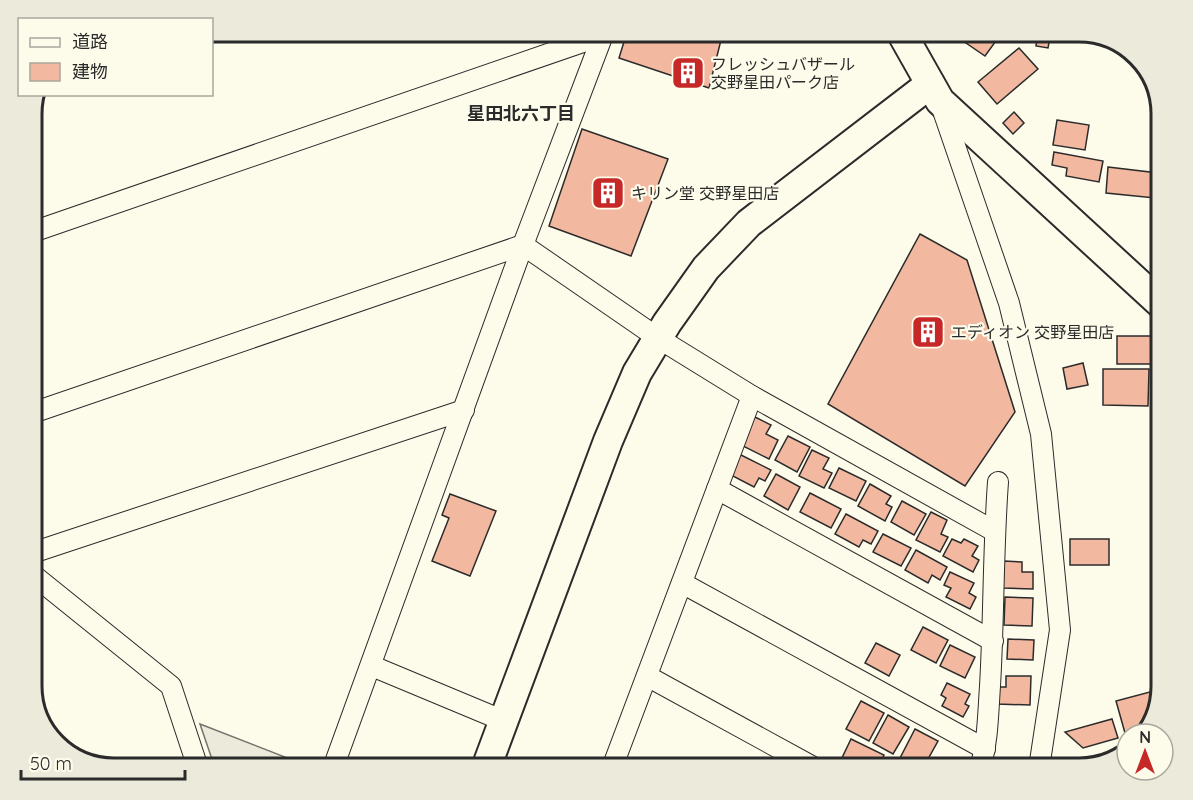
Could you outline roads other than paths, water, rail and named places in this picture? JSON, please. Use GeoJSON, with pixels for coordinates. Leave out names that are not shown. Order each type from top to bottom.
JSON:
{"type":"FeatureCollection","features":[{"type":"Feature","properties":{"kind":"street"},"geometry":{"type":"LineString","coordinates":[[42,229],[578,42]]}},
{"type":"Feature","properties":{"kind":"street"},"geometry":{"type":"LineString","coordinates":[[337,758],[601,42]]}},
{"type":"Feature","properties":{"kind":"street"},"geometry":{"type":"LineString","coordinates":[[907,42],[935,93],[1009,303],[1041,434],[1059,630],[1040,758]]}},
{"type":"Feature","properties":{"kind":"street"},"geometry":{"type":"LineString","coordinates":[[935,93],[1151,295]]}},
{"type":"Feature","properties":{"kind":"street"},"geometry":{"type":"LineString","coordinates":[[490,758],[608,441],[637,373],[658,338],[706,268],[749,224],[935,93]]}},
{"type":"Feature","properties":{"kind":"street"},"geometry":{"type":"LineString","coordinates":[[524,245],[658,338],[752,396],[994,531]]}},
{"type":"Feature","properties":{"kind":"street"},"geometry":{"type":"LineString","coordinates":[[42,410],[524,245]]}},
{"type":"Feature","properties":{"kind":"street"},"geometry":{"type":"LineString","coordinates":[[616,758],[752,396]]}},
{"type":"Feature","properties":{"kind":"street"},"geometry":{"type":"LineString","coordinates":[[42,550],[464,410]]}},
{"type":"Feature","properties":{"kind":"street"},"geometry":{"type":"LineString","coordinates":[[983,758],[993,641],[994,531],[998,482]]}},
{"type":"Feature","properties":{"kind":"street"},"geometry":{"type":"LineString","coordinates":[[717,489],[993,641]]}},
{"type":"Feature","properties":{"kind":"street"},"geometry":{"type":"LineString","coordinates":[[42,582],[171,686],[195,758]]}},
{"type":"Feature","properties":{"kind":"street"},"geometry":{"type":"LineString","coordinates":[[682,583],[985,749]]}},
{"type":"Feature","properties":{"kind":"street"},"geometry":{"type":"LineString","coordinates":[[372,666],[504,721]]}},
{"type":"Feature","properties":{"kind":"street"},"geometry":{"type":"LineString","coordinates":[[647,676],[796,758]]}},
{"type":"Feature","properties":{"kind":"place","name":"フレッシュバザール 交野星田パーク店"},"geometry":{"type":"Point","coordinates":[688,73]}},
{"type":"Feature","properties":{"kind":"place","name":"キリン堂 交野星田店"},"geometry":{"type":"Point","coordinates":[608,193]}},
{"type":"Feature","properties":{"kind":"place","name":"エディオン 交野星田店"},"geometry":{"type":"Point","coordinates":[928,332]}},
{"type":"Feature","properties":{"kind":"district","name":"星田北六丁目"},"geometry":{"type":"Point","coordinates":[521,114]}}]}
